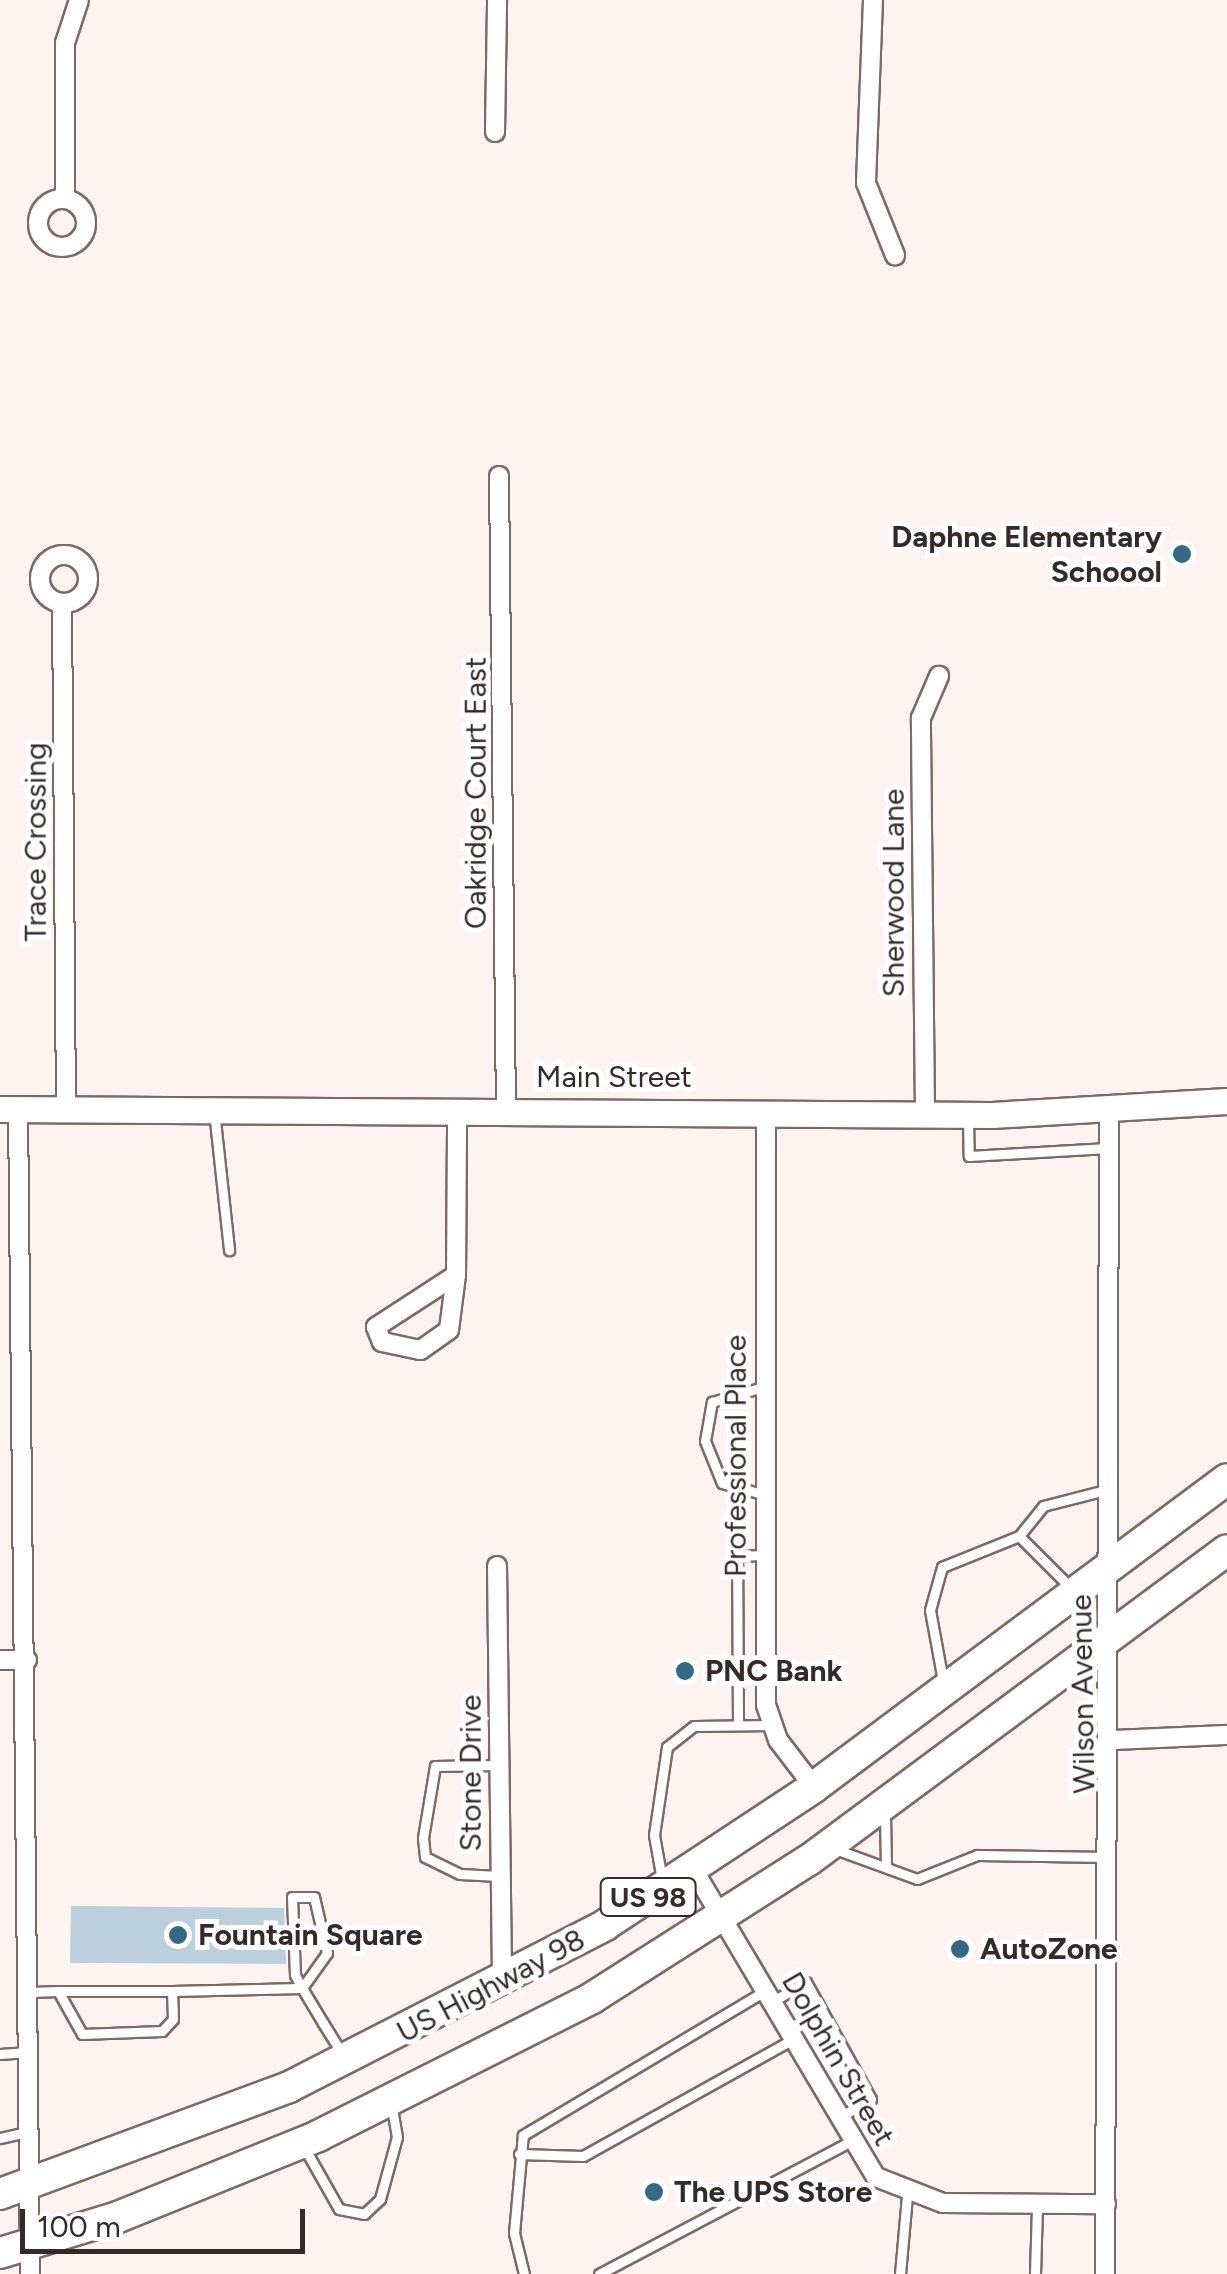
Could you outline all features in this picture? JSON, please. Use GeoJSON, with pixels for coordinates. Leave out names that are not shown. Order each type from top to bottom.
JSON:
{"type":"FeatureCollection","features":[{"type":"Feature","properties":{"kind":"main road","name":"Main Street"},"geometry":{"type":"LineString","coordinates":[[9,1109],[1109,1114],[1227,1101]]}},
{"type":"Feature","properties":{"kind":"main road","name":"US Highway 98"},"geometry":{"type":"LineString","coordinates":[[0,2194],[346,2061],[502,1980],[663,1888],[814,1786],[1227,1479]]}},
{"type":"Feature","properties":{"kind":"main road","name":"US Highway 98"},"geometry":{"type":"LineString","coordinates":[[0,2253],[30,2259],[301,2143],[592,1998],[722,1918],[825,1848],[1227,1550]]}},
{"type":"Feature","properties":{"kind":"street"},"geometry":{"type":"LineString","coordinates":[[64,199],[64,60],[79,0]]}},
{"type":"Feature","properties":{"kind":"street"},"geometry":{"type":"LineString","coordinates":[[495,132],[497,0]]}},
{"type":"Feature","properties":{"kind":"street"},"geometry":{"type":"LineString","coordinates":[[874,0],[866,183],[896,255]]}},
{"type":"Feature","properties":{"kind":"street","name":"Oakridge Court East"},"geometry":{"type":"LineString","coordinates":[[500,476],[506,1109]]}},
{"type":"Feature","properties":{"kind":"street","name":"Trace Crossing"},"geometry":{"type":"LineString","coordinates":[[62,603],[66,1108]]}},
{"type":"Feature","properties":{"kind":"street","name":"Sherwood Lane"},"geometry":{"type":"LineString","coordinates":[[925,1113],[920,718],[938,676]]}},
{"type":"Feature","properties":{"kind":"street"},"geometry":{"type":"LineString","coordinates":[[9,1109],[28,1660],[30,2259]]}},
{"type":"Feature","properties":{"kind":"street","name":"Professional Place"},"geometry":{"type":"LineString","coordinates":[[766,1111],[762,1555],[773,1725]]}},
{"type":"Feature","properties":{"kind":"street"},"geometry":{"type":"LineString","coordinates":[[456,1275],[376,1327],[382,1342],[420,1350],[449,1330],[456,1275],[457,1112]]}},
{"type":"Feature","properties":{"kind":"street","name":"Wilson Avenue"},"geometry":{"type":"LineString","coordinates":[[1106,2274],[1112,1740],[1108,1565],[1109,1114]]}},
{"type":"Feature","properties":{"kind":"street","name":"Stone Drive"},"geometry":{"type":"LineString","coordinates":[[497,1566],[502,1980]]}},
{"type":"Feature","properties":{"kind":"street"},"geometry":{"type":"LineString","coordinates":[[0,1660],[28,1660]]}},
{"type":"Feature","properties":{"kind":"street"},"geometry":{"type":"LineString","coordinates":[[773,1725],[814,1786]]}},
{"type":"Feature","properties":{"kind":"street"},"geometry":{"type":"LineString","coordinates":[[1112,1740],[1227,1736]]}},
{"type":"Feature","properties":{"kind":"street","name":"Dolphin Street"},"geometry":{"type":"LineString","coordinates":[[693,1868],[797,2036],[850,2142],[876,2177],[907,2195]]}},
{"type":"Feature","properties":{"kind":"street"},"geometry":{"type":"LineString","coordinates":[[907,2195],[1037,2206],[1106,2204]]}},
{"type":"Feature","properties":{"kind":"lane"},"geometry":{"type":"LineString","coordinates":[[214,1109],[228,1250]]}},
{"type":"Feature","properties":{"kind":"lane"},"geometry":{"type":"LineString","coordinates":[[968,1114],[969,1156],[1110,1148]]}},
{"type":"Feature","properties":{"kind":"lane"},"geometry":{"type":"LineString","coordinates":[[762,1494],[722,1483],[705,1441],[712,1402],[763,1387]]}},
{"type":"Feature","properties":{"kind":"lane"},"geometry":{"type":"LineString","coordinates":[[944,1689],[930,1610],[942,1567],[1019,1536],[1043,1506],[1110,1489]]}},
{"type":"Feature","properties":{"kind":"lane"},"geometry":{"type":"LineString","coordinates":[[1019,1536],[1074,1591]]}},
{"type":"Feature","properties":{"kind":"lane"},"geometry":{"type":"LineString","coordinates":[[738,1725],[737,1556],[762,1555]]}},
{"type":"Feature","properties":{"kind":"lane"},"geometry":{"type":"LineString","coordinates":[[663,1888],[654,1835],[667,1747],[694,1726],[773,1725]]}},
{"type":"Feature","properties":{"kind":"lane"},"geometry":{"type":"LineString","coordinates":[[498,1765],[435,1766],[423,1838],[425,1857],[460,1874],[499,1876]]}},
{"type":"Feature","properties":{"kind":"lane"},"geometry":{"type":"LineString","coordinates":[[886,1866],[887,1802]]}},
{"type":"Feature","properties":{"kind":"lane"},"geometry":{"type":"LineString","coordinates":[[825,1848],[917,1879],[977,1856],[1110,1857]]}},
{"type":"Feature","properties":{"kind":"lane"},"geometry":{"type":"LineString","coordinates":[[302,1988],[327,1953],[325,1914],[314,1898],[292,1897],[294,1975],[346,2061]]}},
{"type":"Feature","properties":{"kind":"lane"},"geometry":{"type":"LineString","coordinates":[[524,2274],[514,2253],[518,2154],[539,2122],[769,1996],[806,1982],[871,2099],[838,2118]]}},
{"type":"Feature","properties":{"kind":"lane"},"geometry":{"type":"LineString","coordinates":[[32,1992],[302,1988]]}},
{"type":"Feature","properties":{"kind":"lane"},"geometry":{"type":"LineString","coordinates":[[58,1991],[82,2034],[162,2031],[173,2019],[172,1991]]}},
{"type":"Feature","properties":{"kind":"lane"},"geometry":{"type":"LineString","coordinates":[[518,2154],[583,2156],[797,2036]]}},
{"type":"Feature","properties":{"kind":"lane"},"geometry":{"type":"LineString","coordinates":[[0,2054],[31,2052]]}},
{"type":"Feature","properties":{"kind":"lane"},"geometry":{"type":"LineString","coordinates":[[301,2143],[339,2208],[364,2214],[380,2199],[397,2137],[391,2101]]}},
{"type":"Feature","properties":{"kind":"lane"},"geometry":{"type":"LineString","coordinates":[[0,2138],[31,2131]]}},
{"type":"Feature","properties":{"kind":"lane"},"geometry":{"type":"LineString","coordinates":[[598,2274],[850,2142]]}},
{"type":"Feature","properties":{"kind":"lane"},"geometry":{"type":"LineString","coordinates":[[900,2274],[907,2195]]}},
{"type":"Feature","properties":{"kind":"lane"},"geometry":{"type":"LineString","coordinates":[[1035,2274],[1037,2206]]}},
{"type":"Feature","properties":{"kind":"building","name":"Fountain Square"},"geometry":{"type":"Polygon","coordinates":[[[71,1906],[284,1908],[286,1964],[70,1963],[71,1906]]]}},
{"type":"Feature","properties":{"kind":"place","name":"Daphne Elementary Schoool"},"geometry":{"type":"Point","coordinates":[1182,554]}},
{"type":"Feature","properties":{"kind":"place","name":"PNC Bank"},"geometry":{"type":"Point","coordinates":[685,1671]}},
{"type":"Feature","properties":{"kind":"place","name":"Fountain Square"},"geometry":{"type":"Point","coordinates":[178,1935]}},
{"type":"Feature","properties":{"kind":"place","name":"AutoZone"},"geometry":{"type":"Point","coordinates":[960,1949]}},
{"type":"Feature","properties":{"kind":"place","name":"The UPS Store"},"geometry":{"type":"Point","coordinates":[654,2192]}}]}
